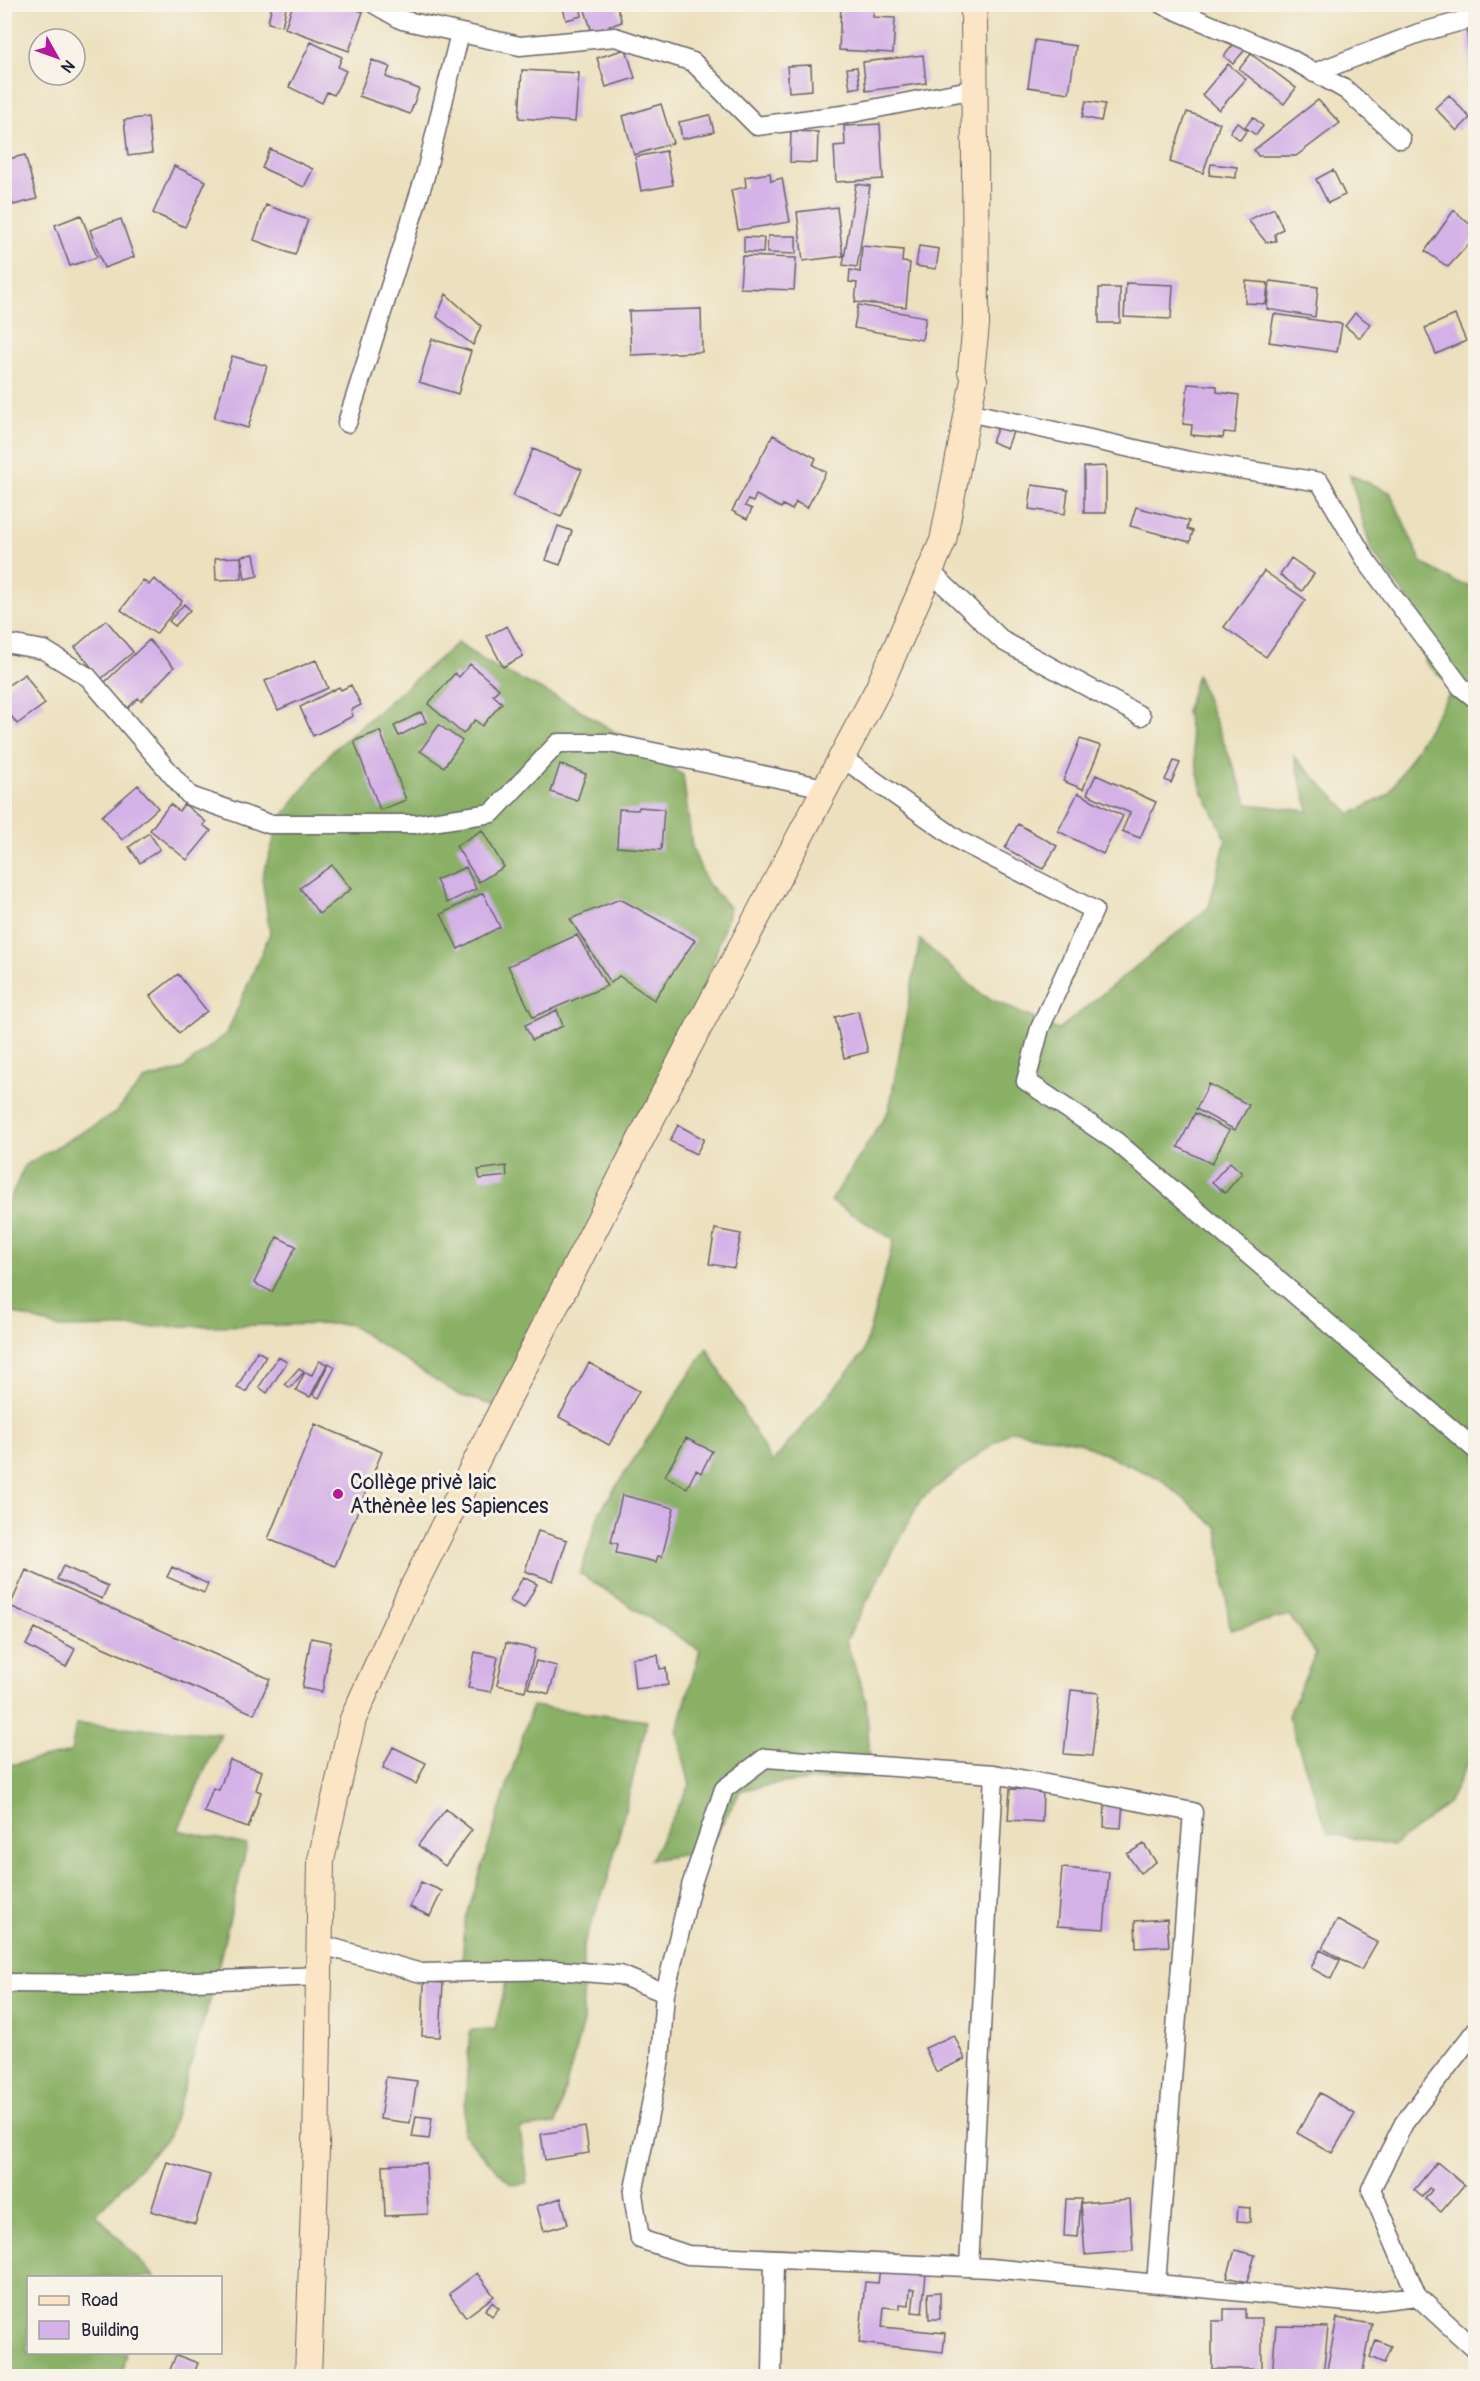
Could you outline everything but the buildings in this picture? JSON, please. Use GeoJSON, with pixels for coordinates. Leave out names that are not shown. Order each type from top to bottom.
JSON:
{"type":"FeatureCollection","features":[{"type":"Feature","properties":{"kind":"street"},"geometry":{"type":"LineString","coordinates":[[374,4],[402,20],[520,46],[615,37],[693,62],[757,126],[842,115],[975,89]]}},
{"type":"Feature","properties":{"kind":"street"},"geometry":{"type":"LineString","coordinates":[[308,2376],[316,2149],[321,1860],[353,1719],[410,1593],[464,1486],[684,1055],[878,689],[943,541],[974,380],[970,371],[976,325],[974,4]]}},
{"type":"Feature","properties":{"kind":"street"},"geometry":{"type":"LineString","coordinates":[[1161,4],[1289,58],[1346,90],[1401,139]]}},
{"type":"Feature","properties":{"kind":"street"},"geometry":{"type":"LineString","coordinates":[[1314,73],[1419,33],[1476,17]]}},
{"type":"Feature","properties":{"kind":"street"},"geometry":{"type":"LineString","coordinates":[[347,423],[425,176],[460,33]]}},
{"type":"Feature","properties":{"kind":"street"},"geometry":{"type":"LineString","coordinates":[[968,412],[1190,462],[1320,482],[1367,562],[1461,687],[1476,699]]}},
{"type":"Feature","properties":{"kind":"street"},"geometry":{"type":"LineString","coordinates":[[930,571],[1003,641],[1142,716]]}},
{"type":"Feature","properties":{"kind":"street"},"geometry":{"type":"LineString","coordinates":[[4,643],[44,650],[88,677],[190,796],[269,824],[418,824],[492,813],[558,743],[610,743],[825,788]]}},
{"type":"Feature","properties":{"kind":"street"},"geometry":{"type":"LineString","coordinates":[[842,757],[960,841],[1094,910],[1040,1028],[1026,1081],[1118,1142],[1476,1450]]}},
{"type":"Feature","properties":{"kind":"street"},"geometry":{"type":"LineString","coordinates":[[1156,2284],[1193,1812],[994,1774],[765,1758],[724,1789],[690,1886],[665,1993],[660,2061],[633,2194],[640,2239],[688,2255],[969,2267],[1358,2303],[1417,2296]]}},
{"type":"Feature","properties":{"kind":"street"},"geometry":{"type":"LineString","coordinates":[[969,2267],[994,1774]]}},
{"type":"Feature","properties":{"kind":"street"},"geometry":{"type":"LineString","coordinates":[[319,1944],[421,1972],[555,1970],[620,1976],[665,1993]]}},
{"type":"Feature","properties":{"kind":"street"},"geometry":{"type":"LineString","coordinates":[[4,1983],[123,1984],[319,1976]]}},
{"type":"Feature","properties":{"kind":"street"},"geometry":{"type":"LineString","coordinates":[[1476,2030],[1404,2123],[1371,2189],[1417,2296],[1476,2350]]}},
{"type":"Feature","properties":{"kind":"street"},"geometry":{"type":"LineString","coordinates":[[772,2376],[774,2259]]}},
{"type":"Feature","properties":{"kind":"green space"},"geometry":{"type":"Polygon","coordinates":[[[1350,475],[1390,492],[1422,563],[1456,582],[1476,587],[1476,1747],[1448,1804],[1393,1846],[1328,1833],[1288,1716],[1316,1653],[1289,1615],[1230,1630],[1218,1528],[1160,1479],[1078,1442],[1011,1430],[921,1499],[846,1641],[866,1700],[871,1776],[789,1782],[741,1790],[707,1851],[650,1860],[690,1785],[677,1732],[700,1650],[580,1574],[600,1511],[707,1348],[772,1463],[863,1354],[894,1240],[831,1201],[889,1110],[920,940],[982,995],[1058,1030],[1209,907],[1226,839],[1201,788],[1186,712],[1197,675],[1248,804],[1309,811],[1294,757],[1351,814],[1388,795],[1453,688],[1425,662],[1426,623],[1371,550],[1350,475]]]}},
{"type":"Feature","properties":{"kind":"green space"},"geometry":{"type":"Polygon","coordinates":[[[457,643],[488,663],[572,705],[683,775],[692,847],[706,882],[730,908],[684,1055],[503,1408],[459,1395],[349,1324],[60,1328],[5,1310],[5,1210],[25,1165],[114,1114],[144,1080],[181,1070],[227,1033],[270,933],[262,878],[280,820],[331,752],[457,643]]]}},
{"type":"Feature","properties":{"kind":"green space"},"geometry":{"type":"Polygon","coordinates":[[[532,1706],[647,1721],[608,1879],[583,1945],[583,2022],[556,2124],[520,2128],[527,2183],[511,2185],[463,2134],[470,2030],[495,2029],[508,1974],[462,1965],[465,1922],[532,1706]]]}},
{"type":"Feature","properties":{"kind":"green space"},"geometry":{"type":"Polygon","coordinates":[[[76,1724],[221,1734],[178,1830],[247,1845],[211,1997],[169,2136],[96,2214],[154,2276],[27,2276],[27,2354],[126,2354],[121,2376],[5,2376],[4,1766],[71,1752],[76,1724]]]}},
{"type":"Feature","properties":{"kind":"place","name":"Collège privè laic Athènèe les Sapiences"},"geometry":{"type":"Point","coordinates":[338,1494]}}]}
